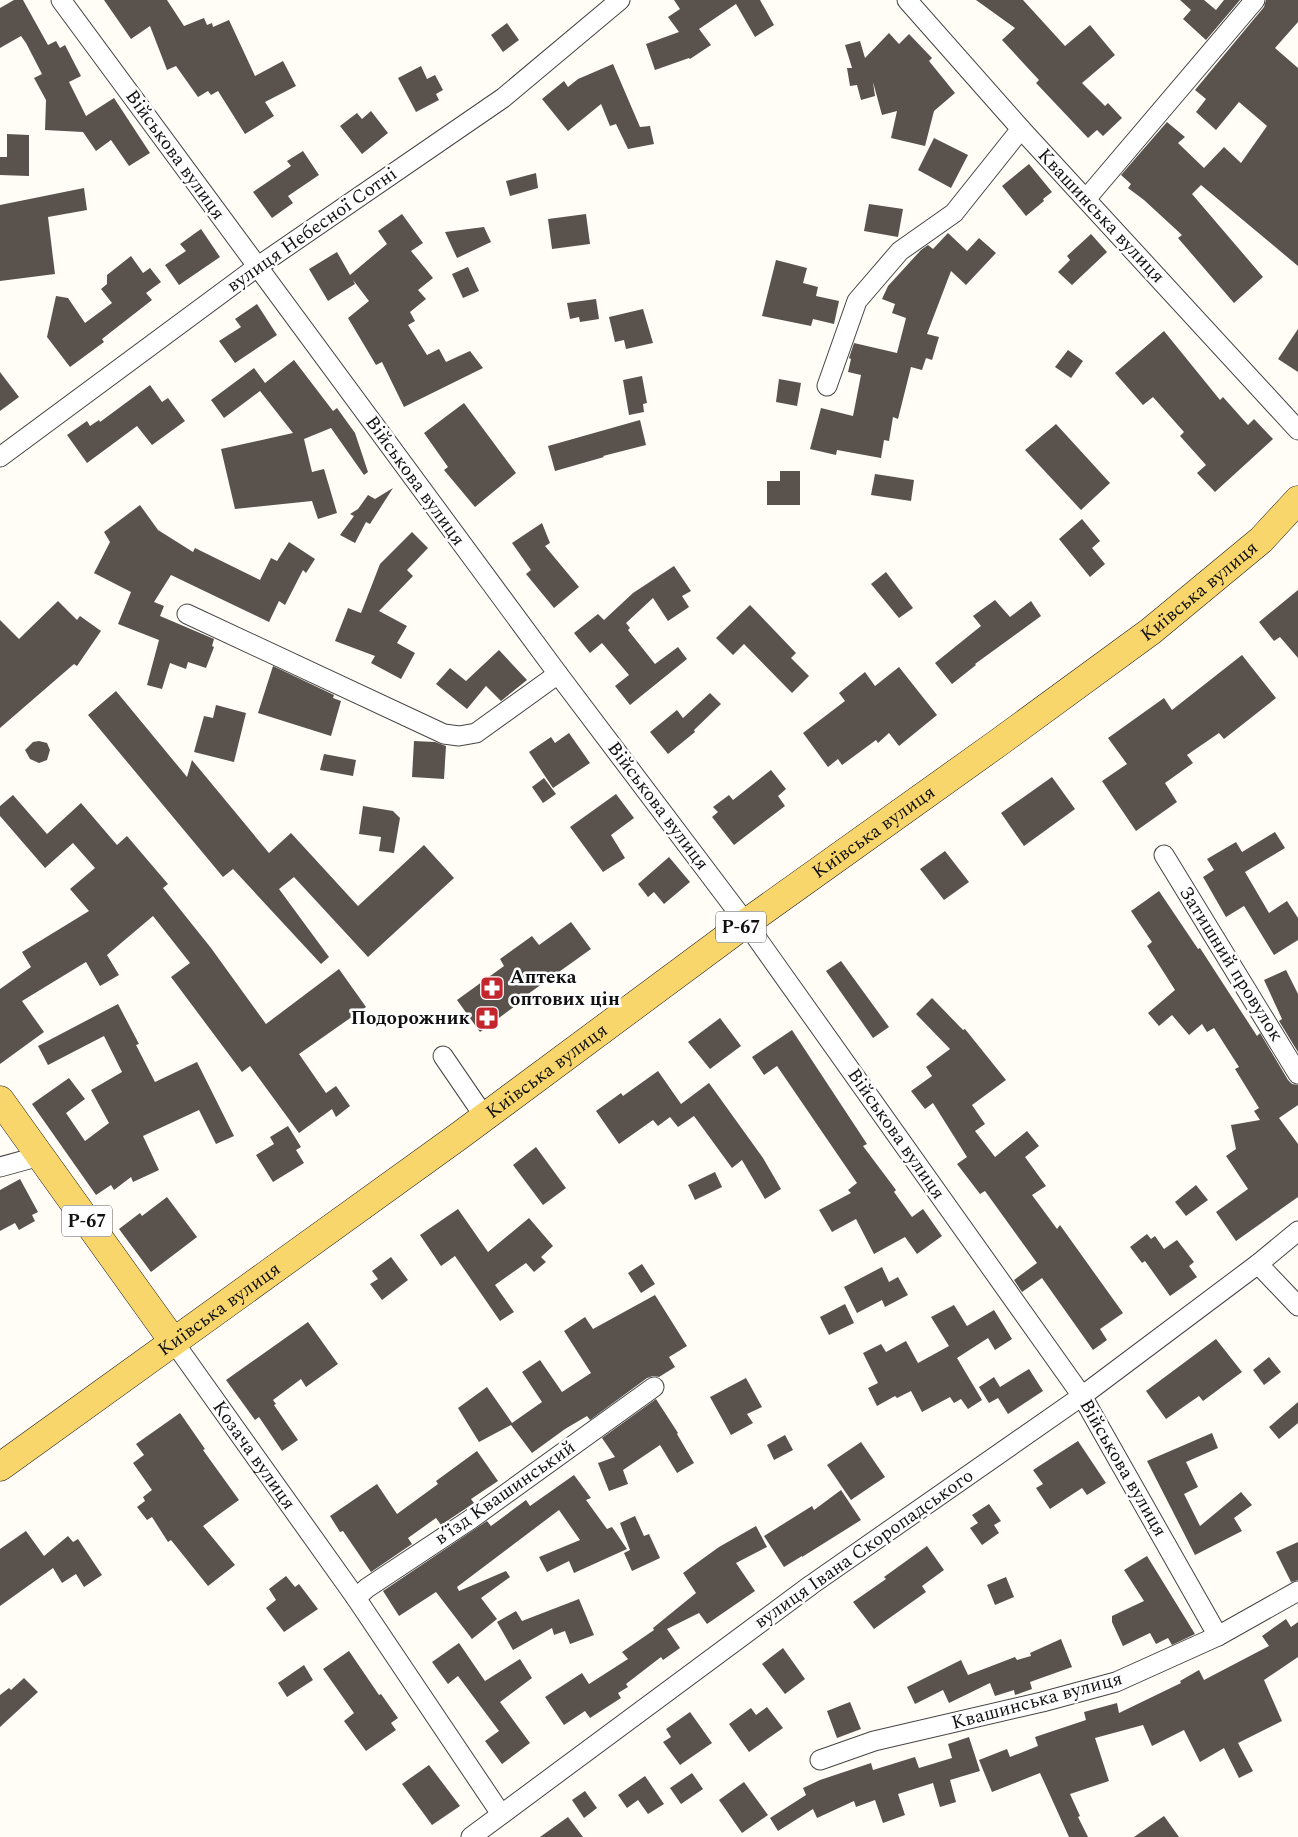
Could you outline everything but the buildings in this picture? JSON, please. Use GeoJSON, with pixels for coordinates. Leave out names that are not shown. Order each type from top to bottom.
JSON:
{"type":"FeatureCollection","features":[{"type":"Feature","properties":{"kind":"main road","name":"Київська вулиця"},"geometry":{"type":"LineString","coordinates":[[0,1467],[1150,631],[1260,540],[1298,500]]}},
{"type":"Feature","properties":{"kind":"main road","name":"Козача вулиця"},"geometry":{"type":"LineString","coordinates":[[0,1100],[173,1340]]}},
{"type":"Feature","properties":{"kind":"street","name":"Військова вулиця"},"geometry":{"type":"LineString","coordinates":[[60,0],[558,674],[746,923],[1082,1396],[1218,1636]]}},
{"type":"Feature","properties":{"kind":"street","name":"вулиця Небесної Сотні"},"geometry":{"type":"LineString","coordinates":[[0,456],[256,267],[503,98],[620,0]]}},
{"type":"Feature","properties":{"kind":"street","name":"Квашинська вулиця"},"geometry":{"type":"LineString","coordinates":[[907,0],[1022,130],[1298,430]]}},
{"type":"Feature","properties":{"kind":"street"},"geometry":{"type":"LineString","coordinates":[[1086,199],[1255,0]]}},
{"type":"Feature","properties":{"kind":"street"},"geometry":{"type":"LineString","coordinates":[[827,386],[857,301],[900,251],[954,213],[1022,130]]}},
{"type":"Feature","properties":{"kind":"street"},"geometry":{"type":"LineString","coordinates":[[187,614],[444,734],[459,736],[476,732],[558,674]]}},
{"type":"Feature","properties":{"kind":"street","name":"Затишний провулок"},"geometry":{"type":"LineString","coordinates":[[1164,854],[1298,1074]]}},
{"type":"Feature","properties":{"kind":"street"},"geometry":{"type":"LineString","coordinates":[[444,1056],[484,1116]]}},
{"type":"Feature","properties":{"kind":"street"},"geometry":{"type":"LineString","coordinates":[[0,1167],[40,1156]]}},
{"type":"Feature","properties":{"kind":"street"},"geometry":{"type":"LineString","coordinates":[[1298,1231],[1258,1264],[1298,1306]]}},
{"type":"Feature","properties":{"kind":"street","name":"вулиця Івана Скоропадського"},"geometry":{"type":"LineString","coordinates":[[471,1837],[812,1585],[1082,1396],[1258,1264]]}},
{"type":"Feature","properties":{"kind":"street","name":"Козача вулиця"},"geometry":{"type":"LineString","coordinates":[[173,1340],[356,1598],[501,1814]]}},
{"type":"Feature","properties":{"kind":"street","name":"в’їзд Квашинський"},"geometry":{"type":"LineString","coordinates":[[356,1598],[367,1588],[471,1519],[654,1387]]}},
{"type":"Feature","properties":{"kind":"street","name":"Квашинська вулиця"},"geometry":{"type":"LineString","coordinates":[[820,1760],[874,1742],[1042,1702],[1116,1682],[1218,1636],[1298,1591]]}},
{"type":"Feature","properties":{"kind":"place","name":"Аптека оптових цін"},"geometry":{"type":"Point","coordinates":[492,988]}},
{"type":"Feature","properties":{"kind":"place","name":"Подорожник"},"geometry":{"type":"Point","coordinates":[487,1018]}}]}
